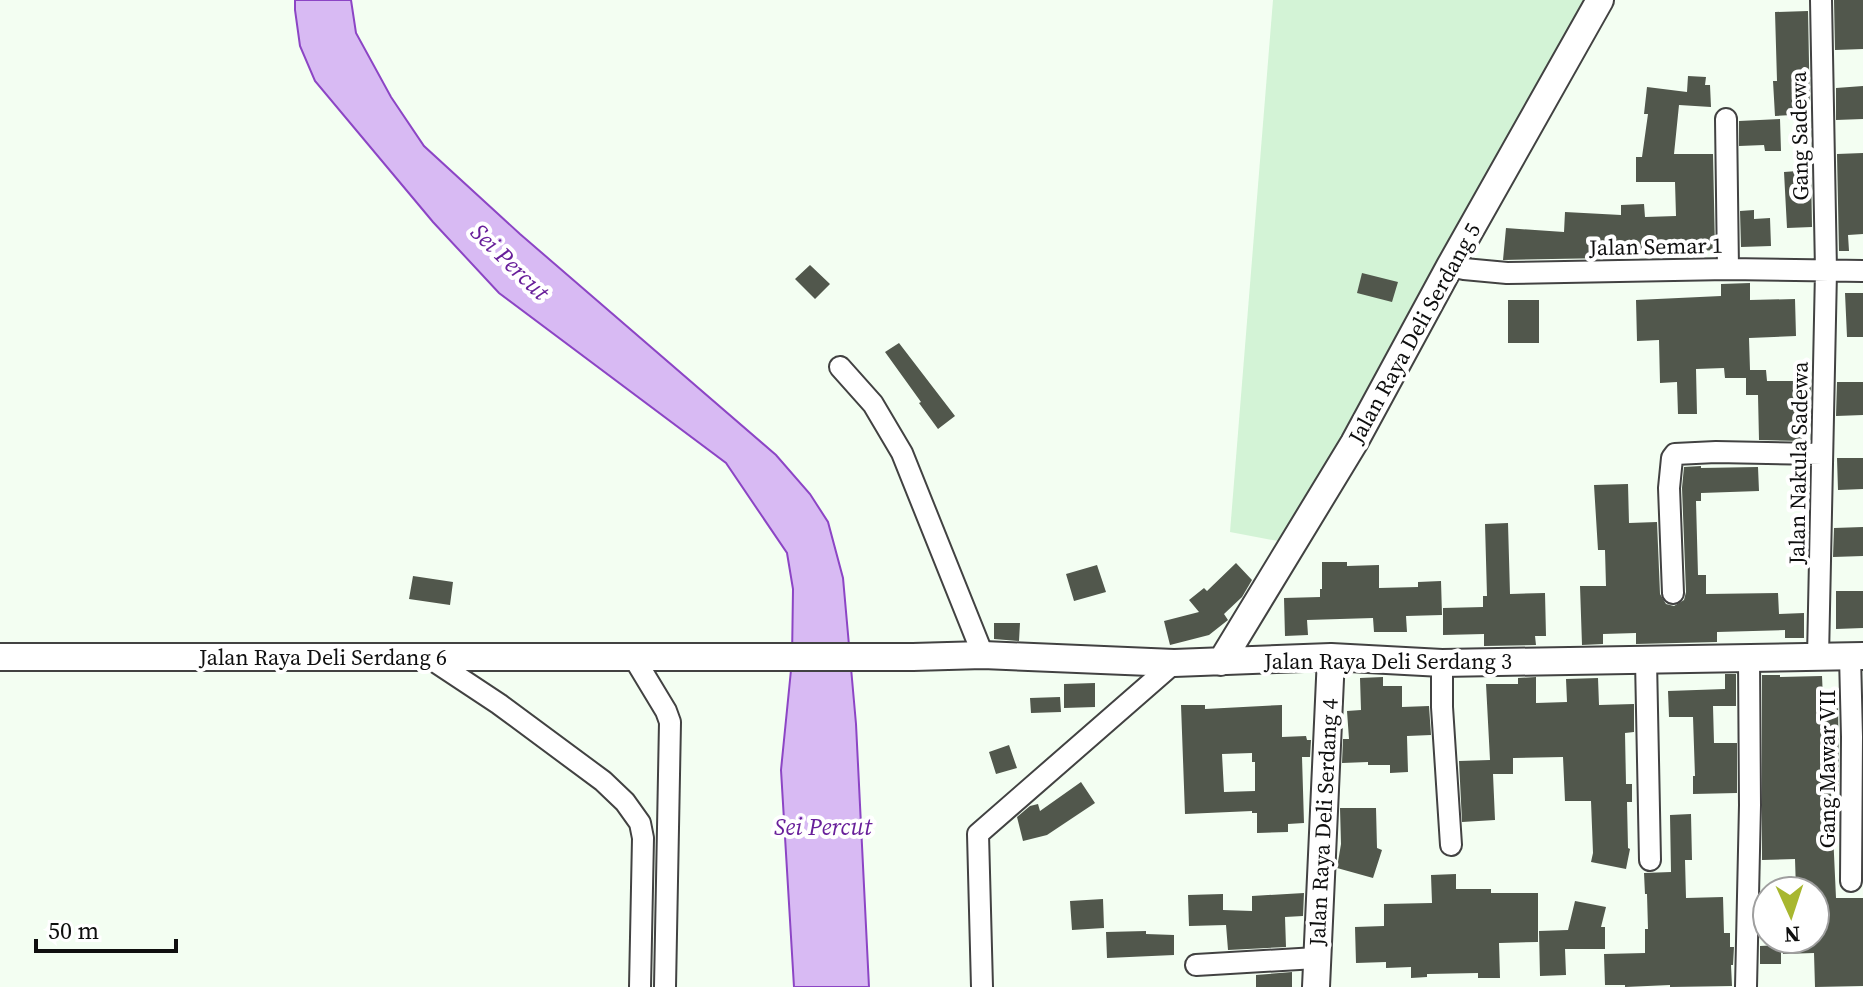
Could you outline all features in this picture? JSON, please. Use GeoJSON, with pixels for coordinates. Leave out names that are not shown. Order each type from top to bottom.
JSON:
{"type":"FeatureCollection","features":[{"type":"Feature","properties":{"kind":"street","name":"Jalan Raya Deli Serdang 5"},"geometry":{"type":"LineString","coordinates":[[1221,662],[1457,268],[1600,0]]}},
{"type":"Feature","properties":{"kind":"street","name":"Gang Sadewa"},"geometry":{"type":"LineString","coordinates":[[1821,0],[1826,271]]}},
{"type":"Feature","properties":{"kind":"street"},"geometry":{"type":"LineString","coordinates":[[1726,119],[1728,269]]}},
{"type":"Feature","properties":{"kind":"street","name":"Jalan Semar 1"},"geometry":{"type":"LineString","coordinates":[[1457,268],[1507,273],[1728,269],[1863,271]]}},
{"type":"Feature","properties":{"kind":"street","name":"Jalan Nakula Sadewa"},"geometry":{"type":"LineString","coordinates":[[1818,657],[1826,271]]}},
{"type":"Feature","properties":{"kind":"street"},"geometry":{"type":"LineString","coordinates":[[840,367],[873,404],[902,453],[983,655]]}},
{"type":"Feature","properties":{"kind":"street"},"geometry":{"type":"LineString","coordinates":[[1673,593],[1669,488],[1670,466],[1675,454],[1822,454]]}},
{"type":"Feature","properties":{"kind":"street","name":"Jalan Raya Deli Serdang 3"},"geometry":{"type":"LineString","coordinates":[[913,657],[983,655],[1174,663],[1331,657],[1442,663],[1857,656]]}},
{"type":"Feature","properties":{"kind":"street","name":"Gang Mawar VII"},"geometry":{"type":"LineString","coordinates":[[1851,881],[1852,737],[1857,656]]}},
{"type":"Feature","properties":{"kind":"street","name":"Jalan Raya Deli Serdang 6"},"geometry":{"type":"LineString","coordinates":[[0,657],[913,657]]}},
{"type":"Feature","properties":{"kind":"street"},"geometry":{"type":"LineString","coordinates":[[428,657],[499,704],[603,781],[625,802],[640,823],[643,838],[640,987]]}},
{"type":"Feature","properties":{"kind":"street","name":"Jalan Raya Deli Serdang 4"},"geometry":{"type":"LineString","coordinates":[[1316,987],[1331,657]]}},
{"type":"Feature","properties":{"kind":"street"},"geometry":{"type":"LineString","coordinates":[[640,658],[670,722],[665,987]]}},
{"type":"Feature","properties":{"kind":"street"},"geometry":{"type":"LineString","coordinates":[[1746,987],[1749,658]]}},
{"type":"Feature","properties":{"kind":"street"},"geometry":{"type":"LineString","coordinates":[[1646,660],[1650,860]]}},
{"type":"Feature","properties":{"kind":"street"},"geometry":{"type":"LineString","coordinates":[[982,987],[978,834],[1174,663]]}},
{"type":"Feature","properties":{"kind":"street"},"geometry":{"type":"LineString","coordinates":[[1442,663],[1451,845]]}},
{"type":"Feature","properties":{"kind":"street"},"geometry":{"type":"LineString","coordinates":[[1196,965],[1316,958]]}},
{"type":"Feature","properties":{"kind":"green space"},"geometry":{"type":"Polygon","coordinates":[[[1273,0],[1606,0],[1294,544],[1230,532],[1273,0]]]}},
{"type":"Feature","properties":{"kind":"water","name":"Sei Percut"},"geometry":{"type":"Polygon","coordinates":[[[295,0],[351,0],[356,33],[391,97],[424,146],[520,234],[776,455],[810,494],[828,522],[843,578],[856,724],[869,987],[794,987],[781,770],[792,660],[793,589],[787,553],[726,463],[499,293],[433,222],[315,81],[300,46],[295,0]]]}},
{"type":"Feature","properties":{"kind":"building"},"geometry":{"type":"Polygon","coordinates":[[[1834,0],[1863,0],[1863,49],[1835,50],[1834,0]]]}},
{"type":"Feature","properties":{"kind":"building"},"geometry":{"type":"Polygon","coordinates":[[[1808,11],[1810,114],[1775,116],[1775,12],[1808,11]]]}},
{"type":"Feature","properties":{"kind":"building"},"geometry":{"type":"Polygon","coordinates":[[[1688,76],[1706,77],[1705,85],[1710,85],[1711,107],[1679,105],[1674,154],[1713,154],[1715,250],[1608,254],[1608,258],[1503,260],[1506,228],[1564,232],[1565,212],[1621,215],[1621,205],[1644,204],[1645,217],[1676,216],[1675,182],[1636,182],[1636,157],[1642,157],[1648,114],[1644,114],[1647,87],[1687,92],[1688,76]]]}},
{"type":"Feature","properties":{"kind":"building"},"geometry":{"type":"Polygon","coordinates":[[[1863,86],[1863,119],[1836,120],[1836,88],[1863,86]]]}},
{"type":"Feature","properties":{"kind":"building"},"geometry":{"type":"Polygon","coordinates":[[[1780,119],[1781,151],[1765,151],[1764,145],[1739,146],[1739,121],[1780,119]]]}},
{"type":"Feature","properties":{"kind":"building"},"geometry":{"type":"Polygon","coordinates":[[[1863,153],[1863,234],[1848,235],[1849,251],[1839,251],[1837,154],[1863,153]]]}},
{"type":"Feature","properties":{"kind":"building"},"geometry":{"type":"Polygon","coordinates":[[[1811,170],[1812,227],[1787,228],[1784,172],[1811,170]]]}},
{"type":"Feature","properties":{"kind":"building"},"geometry":{"type":"Polygon","coordinates":[[[1754,210],[1754,219],[1770,218],[1771,246],[1741,247],[1740,211],[1754,210]]]}},
{"type":"Feature","properties":{"kind":"building"},"geometry":{"type":"Polygon","coordinates":[[[810,265],[830,284],[815,299],[795,279],[810,265]]]}},
{"type":"Feature","properties":{"kind":"building"},"geometry":{"type":"Polygon","coordinates":[[[1362,273],[1398,282],[1392,302],[1357,293],[1362,273]]]}},
{"type":"Feature","properties":{"kind":"building"},"geometry":{"type":"Polygon","coordinates":[[[1750,283],[1750,300],[1795,299],[1796,336],[1749,338],[1750,370],[1766,370],[1767,381],[1811,383],[1810,416],[1803,416],[1804,441],[1759,440],[1758,395],[1746,395],[1746,378],[1725,378],[1724,368],[1696,369],[1697,414],[1678,414],[1677,382],[1660,383],[1659,340],[1637,341],[1636,300],[1721,296],[1721,284],[1750,283]]]}},
{"type":"Feature","properties":{"kind":"building"},"geometry":{"type":"Polygon","coordinates":[[[1845,293],[1863,293],[1863,337],[1847,337],[1845,293]]]}},
{"type":"Feature","properties":{"kind":"building"},"geometry":{"type":"Polygon","coordinates":[[[1508,300],[1539,300],[1539,343],[1508,343],[1508,300]]]}},
{"type":"Feature","properties":{"kind":"building"},"geometry":{"type":"Polygon","coordinates":[[[899,343],[955,416],[938,429],[885,352],[899,343]]]}},
{"type":"Feature","properties":{"kind":"building"},"geometry":{"type":"Polygon","coordinates":[[[1837,382],[1863,382],[1863,415],[1836,416],[1837,382]]]}},
{"type":"Feature","properties":{"kind":"building"},"geometry":{"type":"Polygon","coordinates":[[[1837,458],[1863,458],[1863,489],[1838,490],[1837,458]]]}},
{"type":"Feature","properties":{"kind":"building"},"geometry":{"type":"Polygon","coordinates":[[[1684,467],[1758,467],[1759,491],[1701,493],[1701,501],[1696,501],[1698,575],[1706,575],[1706,594],[1778,593],[1779,614],[1804,613],[1804,638],[1785,638],[1785,630],[1717,632],[1717,642],[1636,644],[1636,633],[1603,634],[1603,644],[1582,645],[1580,586],[1606,586],[1605,550],[1598,550],[1594,485],[1628,484],[1629,523],[1657,522],[1660,594],[1666,604],[1674,606],[1684,600],[1686,592],[1684,467]]]}},
{"type":"Feature","properties":{"kind":"building"},"geometry":{"type":"Polygon","coordinates":[[[1508,523],[1510,594],[1545,593],[1546,636],[1535,636],[1536,645],[1484,646],[1484,634],[1443,635],[1443,608],[1483,607],[1483,596],[1487,596],[1485,524],[1508,523]]]}},
{"type":"Feature","properties":{"kind":"building"},"geometry":{"type":"Polygon","coordinates":[[[1863,527],[1863,556],[1833,557],[1834,528],[1863,527]]]}},
{"type":"Feature","properties":{"kind":"building"},"geometry":{"type":"Polygon","coordinates":[[[1322,562],[1347,562],[1347,566],[1379,565],[1379,588],[1418,587],[1418,582],[1441,581],[1442,615],[1406,616],[1407,632],[1374,632],[1373,618],[1307,620],[1308,635],[1285,636],[1284,598],[1320,597],[1322,562]]]}},
{"type":"Feature","properties":{"kind":"building"},"geometry":{"type":"Polygon","coordinates":[[[1236,563],[1252,580],[1242,597],[1224,614],[1228,620],[1209,635],[1170,645],[1164,621],[1199,612],[1189,600],[1204,588],[1207,591],[1236,563]]]}},
{"type":"Feature","properties":{"kind":"building"},"geometry":{"type":"Polygon","coordinates":[[[1097,565],[1106,592],[1074,601],[1066,574],[1097,565]]]}},
{"type":"Feature","properties":{"kind":"building"},"geometry":{"type":"Polygon","coordinates":[[[413,576],[453,582],[450,605],[409,599],[413,576]]]}},
{"type":"Feature","properties":{"kind":"building"},"geometry":{"type":"Polygon","coordinates":[[[1836,591],[1863,591],[1863,628],[1836,629],[1836,591]]]}},
{"type":"Feature","properties":{"kind":"building"},"geometry":{"type":"Polygon","coordinates":[[[994,623],[1020,623],[1019,641],[994,639],[994,623]]]}},
{"type":"Feature","properties":{"kind":"building"},"geometry":{"type":"Polygon","coordinates":[[[1725,674],[1736,674],[1736,706],[1713,706],[1714,743],[1737,743],[1737,793],[1693,794],[1693,717],[1669,717],[1668,691],[1725,689],[1725,674]]]}},
{"type":"Feature","properties":{"kind":"building"},"geometry":{"type":"Polygon","coordinates":[[[1762,675],[1822,676],[1823,699],[1838,699],[1839,789],[1831,789],[1836,898],[1863,898],[1863,986],[1815,987],[1814,955],[1831,955],[1831,875],[1796,875],[1795,859],[1762,860],[1762,675]]]}},
{"type":"Feature","properties":{"kind":"building"},"geometry":{"type":"Polygon","coordinates":[[[1383,677],[1383,686],[1402,686],[1402,707],[1429,706],[1431,735],[1407,736],[1408,772],[1390,773],[1390,765],[1368,765],[1368,762],[1342,763],[1343,739],[1349,739],[1347,711],[1361,710],[1360,678],[1383,677]]]}},
{"type":"Feature","properties":{"kind":"building"},"geometry":{"type":"Polygon","coordinates":[[[1536,677],[1536,703],[1567,702],[1566,679],[1598,678],[1599,705],[1634,704],[1634,732],[1625,733],[1626,784],[1632,784],[1632,802],[1627,802],[1630,849],[1626,869],[1591,862],[1591,801],[1565,801],[1563,757],[1513,758],[1513,774],[1493,774],[1495,820],[1462,822],[1459,761],[1490,760],[1486,684],[1518,684],[1518,678],[1536,677]]]}},
{"type":"Feature","properties":{"kind":"building"},"geometry":{"type":"Polygon","coordinates":[[[1095,683],[1095,707],[1064,708],[1064,684],[1095,683]]]}},
{"type":"Feature","properties":{"kind":"building"},"geometry":{"type":"Polygon","coordinates":[[[1060,697],[1061,712],[1031,713],[1030,698],[1060,697]]]}},
{"type":"Feature","properties":{"kind":"building"},"geometry":{"type":"Polygon","coordinates":[[[1181,705],[1205,705],[1205,709],[1282,705],[1282,737],[1306,736],[1307,740],[1311,740],[1310,757],[1302,757],[1304,823],[1288,824],[1288,832],[1257,833],[1257,813],[1252,811],[1185,814],[1181,705]],[[1252,753],[1222,754],[1224,792],[1255,791],[1255,762],[1252,762],[1252,753]]]}},
{"type":"Feature","properties":{"kind":"building"},"geometry":{"type":"Polygon","coordinates":[[[1009,745],[1017,768],[996,774],[989,752],[1009,745]]]}},
{"type":"Feature","properties":{"kind":"building"},"geometry":{"type":"Polygon","coordinates":[[[1081,782],[1095,803],[1047,835],[1023,841],[1017,817],[1030,806],[1038,804],[1040,811],[1081,782]]]}},
{"type":"Feature","properties":{"kind":"building"},"geometry":{"type":"Polygon","coordinates":[[[1340,808],[1376,808],[1377,848],[1382,850],[1373,878],[1337,868],[1341,844],[1340,808]]]}},
{"type":"Feature","properties":{"kind":"building"},"geometry":{"type":"Polygon","coordinates":[[[1691,814],[1692,860],[1685,860],[1686,898],[1723,897],[1724,933],[1730,933],[1730,947],[1734,947],[1732,986],[1605,985],[1604,954],[1645,953],[1645,929],[1648,929],[1644,873],[1671,872],[1670,815],[1691,814]]]}},
{"type":"Feature","properties":{"kind":"building"},"geometry":{"type":"Polygon","coordinates":[[[1456,874],[1456,889],[1538,893],[1538,942],[1499,943],[1500,978],[1478,978],[1478,973],[1427,974],[1427,977],[1411,978],[1411,967],[1386,968],[1386,962],[1356,963],[1355,927],[1384,926],[1384,904],[1432,903],[1431,875],[1456,874]]]}},
{"type":"Feature","properties":{"kind":"building"},"geometry":{"type":"Polygon","coordinates":[[[1304,893],[1303,916],[1285,917],[1286,947],[1228,950],[1226,925],[1189,926],[1188,895],[1223,894],[1223,910],[1252,911],[1252,896],[1304,893]]]}},
{"type":"Feature","properties":{"kind":"building"},"geometry":{"type":"Polygon","coordinates":[[[1103,899],[1104,928],[1072,930],[1070,901],[1103,899]]]}},
{"type":"Feature","properties":{"kind":"building"},"geometry":{"type":"Polygon","coordinates":[[[1575,901],[1606,907],[1601,927],[1605,927],[1605,949],[1565,949],[1566,975],[1540,976],[1539,931],[1568,930],[1575,901]]]}},
{"type":"Feature","properties":{"kind":"building"},"geometry":{"type":"Polygon","coordinates":[[[1146,931],[1146,934],[1174,935],[1174,955],[1107,958],[1106,932],[1146,931]]]}},
{"type":"Feature","properties":{"kind":"building"},"geometry":{"type":"Polygon","coordinates":[[[1760,955],[1781,955],[1781,964],[1760,964],[1760,955]]]}},
{"type":"Feature","properties":{"kind":"building"},"geometry":{"type":"Polygon","coordinates":[[[1292,972],[1292,987],[1256,987],[1256,975],[1292,972]]]}}]}
